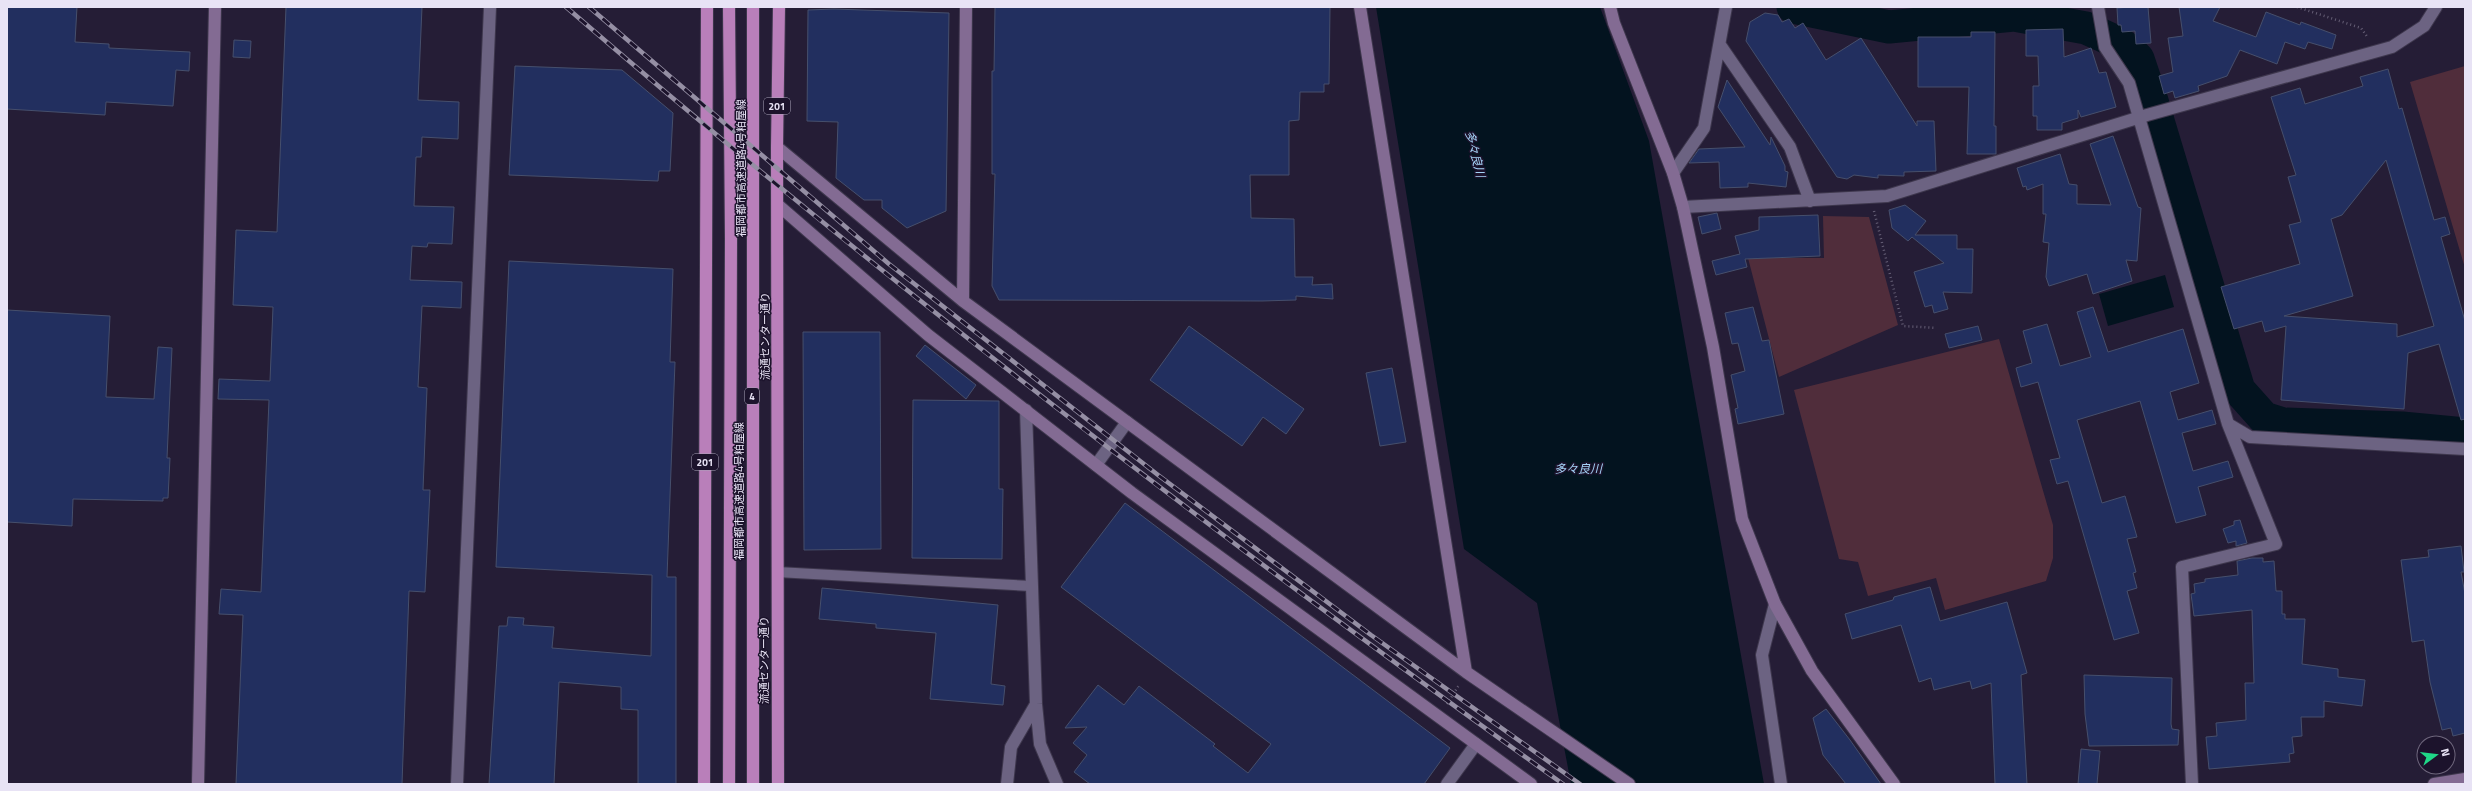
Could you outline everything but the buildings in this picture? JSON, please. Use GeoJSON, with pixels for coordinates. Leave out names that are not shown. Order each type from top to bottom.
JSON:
{"type":"FeatureCollection","features":[{"type":"Feature","properties":{"kind":"highway","name":"201"},"geometry":{"type":"LineString","coordinates":[[704,784],[707,7]]}},
{"type":"Feature","properties":{"kind":"highway","name":"福岡都市高速道路4号粕屋線"},"geometry":{"type":"LineString","coordinates":[[729,7],[731,239],[729,784]]}},
{"type":"Feature","properties":{"kind":"highway","name":"福岡都市高速道路4号粕屋線"},"geometry":{"type":"LineString","coordinates":[[752,784],[753,7]]}},
{"type":"Feature","properties":{"kind":"highway","name":"流通センター通り"},"geometry":{"type":"LineString","coordinates":[[778,784],[777,147],[779,7]]}},
{"type":"Feature","properties":{"kind":"street"},"geometry":{"type":"LineString","coordinates":[[198,784],[215,7]]}},
{"type":"Feature","properties":{"kind":"street"},"geometry":{"type":"LineString","coordinates":[[457,784],[490,7]]}},
{"type":"Feature","properties":{"kind":"street"},"geometry":{"type":"LineString","coordinates":[[963,301],[966,7]]}},
{"type":"Feature","properties":{"kind":"street"},"geometry":{"type":"LineString","coordinates":[[1360,7],[1466,672]]}},
{"type":"Feature","properties":{"kind":"street"},"geometry":{"type":"LineString","coordinates":[[1610,7],[1614,23],[1673,173],[1683,208],[1713,346],[1742,519],[1775,604],[1812,671],[1894,784]]}},
{"type":"Feature","properties":{"kind":"street"},"geometry":{"type":"LineString","coordinates":[[1673,173],[1704,128],[1726,7]]}},
{"type":"Feature","properties":{"kind":"street"},"geometry":{"type":"LineString","coordinates":[[2098,7],[2105,48],[2129,83],[2143,116],[2228,424],[2276,544],[2182,567],[2192,784]]}},
{"type":"Feature","properties":{"kind":"street"},"geometry":{"type":"LineString","coordinates":[[1683,208],[1887,196],[2143,116],[2392,47],[2424,26],[2436,7]]}},
{"type":"Feature","properties":{"kind":"street"},"geometry":{"type":"LineString","coordinates":[[1720,46],[1790,147],[1810,201]]}},
{"type":"Feature","properties":{"kind":"street"},"geometry":{"type":"LineString","coordinates":[[777,147],[963,301],[1466,672],[1629,784]]}},
{"type":"Feature","properties":{"kind":"street"},"geometry":{"type":"LineString","coordinates":[[778,205],[928,334],[1096,465],[1531,784]]}},
{"type":"Feature","properties":{"kind":"street"},"geometry":{"type":"LineString","coordinates":[[1026,410],[1036,704],[1040,744],[1057,784]]}},
{"type":"Feature","properties":{"kind":"street"},"geometry":{"type":"LineString","coordinates":[[1096,465],[1127,422]]}},
{"type":"Feature","properties":{"kind":"street"},"geometry":{"type":"LineString","coordinates":[[2228,424],[2250,437],[2465,449]]}},
{"type":"Feature","properties":{"kind":"street"},"geometry":{"type":"LineString","coordinates":[[1775,604],[1762,655],[1781,784]]}},
{"type":"Feature","properties":{"kind":"street"},"geometry":{"type":"LineString","coordinates":[[1007,784],[1011,747],[1036,704]]}},
{"type":"Feature","properties":{"kind":"street"},"geometry":{"type":"LineString","coordinates":[[1446,784],[1476,744]]}},
{"type":"Feature","properties":{"kind":"street"},"geometry":{"type":"LineString","coordinates":[[2434,784],[2465,779]]}},
{"type":"Feature","properties":{"kind":"lane"},"geometry":{"type":"LineString","coordinates":[[777,572],[1031,586]]}},
{"type":"Feature","properties":{"kind":"path"},"geometry":{"type":"LineString","coordinates":[[2297,7],[2361,28],[2378,51]]}},
{"type":"Feature","properties":{"kind":"path"},"geometry":{"type":"LineString","coordinates":[[1870,197],[1904,326],[1936,328]]}},
{"type":"Feature","properties":{"kind":"path"},"geometry":{"type":"LineString","coordinates":[[1439,717],[1466,672]]}},
{"type":"Feature","properties":{"kind":"shaded area"},"geometry":{"type":"Polygon","coordinates":[[[2465,66],[2465,268],[2410,82],[2465,66]]]}},
{"type":"Feature","properties":{"kind":"shaded area"},"geometry":{"type":"Polygon","coordinates":[[[1823,216],[1869,217],[1898,325],[1779,377],[1748,258],[1824,258],[1823,216]]]}},
{"type":"Feature","properties":{"kind":"shaded area"},"geometry":{"type":"Polygon","coordinates":[[[1999,339],[2053,525],[2053,558],[2046,581],[1945,610],[1936,578],[1868,596],[1858,562],[1839,559],[1794,390],[1999,339]]]}},
{"type":"Feature","properties":{"kind":"water","name":"多々良川"},"geometry":{"type":"Polygon","coordinates":[[[1376,7],[1600,7],[1649,141],[1764,784],[1571,784],[1537,603],[1464,549],[1376,7]]]}},
{"type":"Feature","properties":{"kind":"water"},"geometry":{"type":"Polygon","coordinates":[[[2165,275],[2174,307],[2108,326],[2099,294],[2165,275]]]}},
{"type":"Feature","properties":{"kind":"waterway"},"geometry":{"type":"LineString","coordinates":[[1793,7],[1889,27],[2014,15],[2086,28],[2119,43],[2138,59],[2239,390],[2264,418],[2283,424],[2402,428],[2465,434]]}},
{"type":"Feature","properties":{"kind":"railway"},"geometry":{"type":"LineString","coordinates":[[566,7],[686,110],[931,310],[1307,598],[1563,784]]}},
{"type":"Feature","properties":{"kind":"railway"},"geometry":{"type":"LineString","coordinates":[[589,7],[889,264],[1158,475],[1371,635],[1580,784]]}}]}
